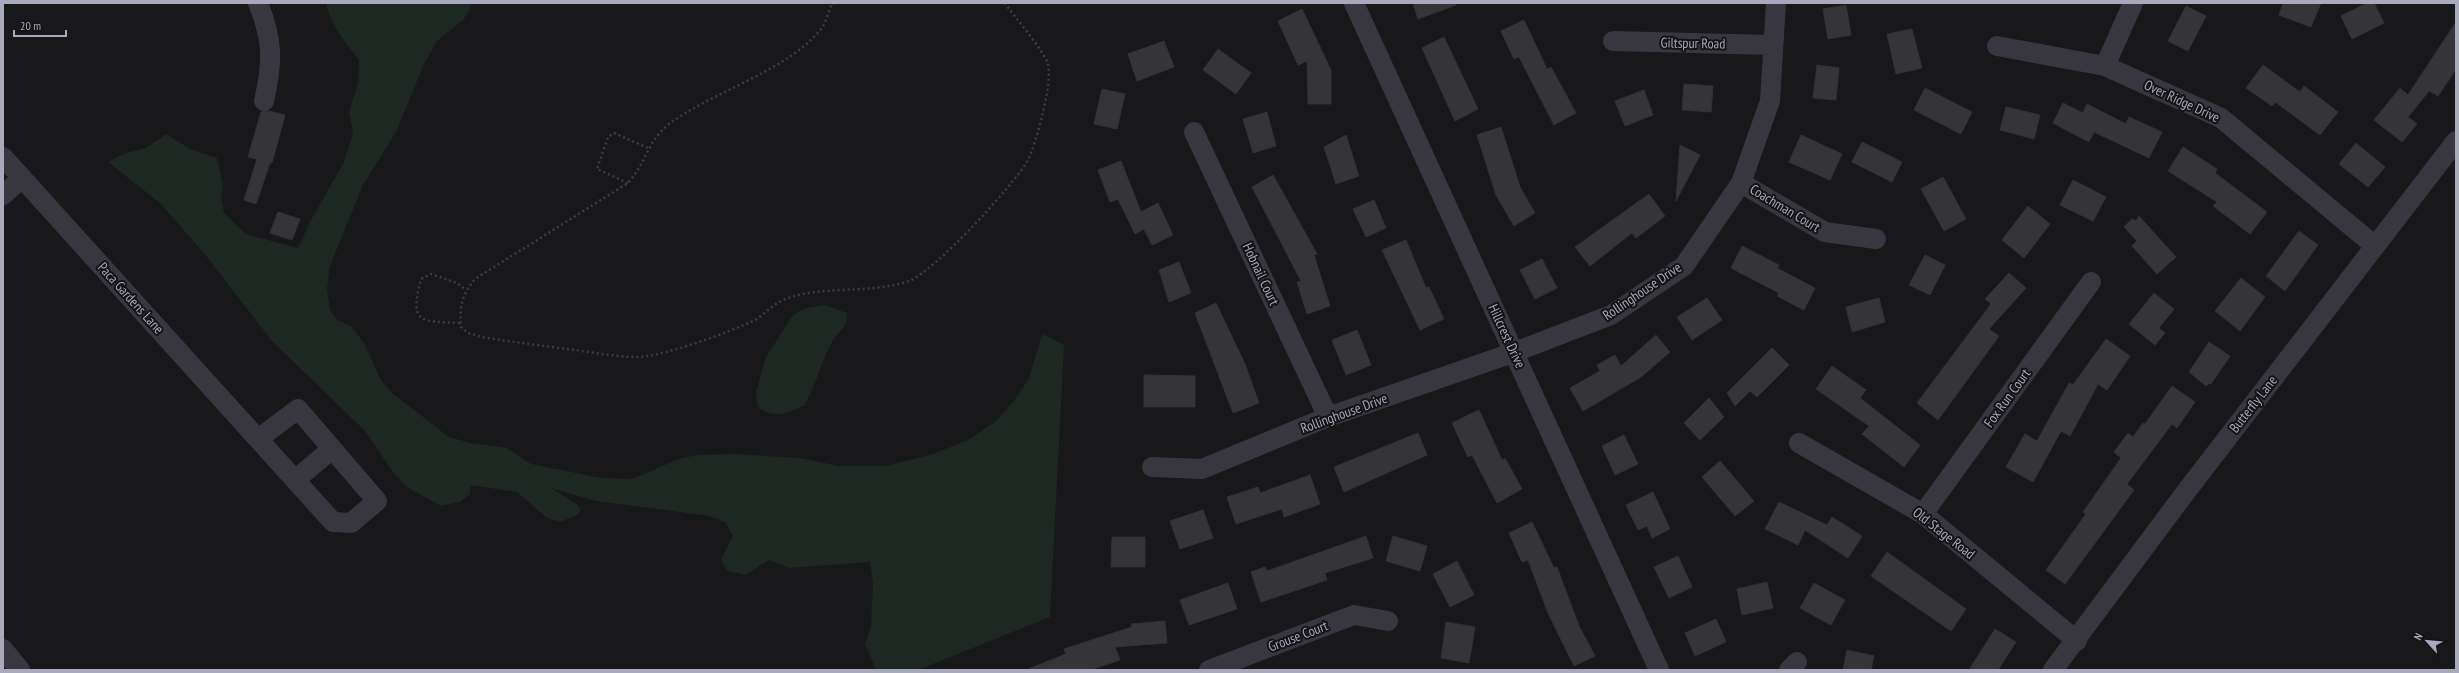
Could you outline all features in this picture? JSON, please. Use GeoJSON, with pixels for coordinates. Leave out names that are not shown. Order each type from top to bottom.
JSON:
{"type":"FeatureCollection","features":[{"type":"Feature","properties":{"kind":"street"},"geometry":{"type":"LineString","coordinates":[[258,3],[265,22],[272,55],[264,100]]}},
{"type":"Feature","properties":{"kind":"street","name":"Hillcrest Drive"},"geometry":{"type":"LineString","coordinates":[[1354,3],[1515,352],[1659,670]]}},
{"type":"Feature","properties":{"kind":"street","name":"Rollinghouse Drive"},"geometry":{"type":"LineString","coordinates":[[1152,467],[1202,469],[1328,417],[1515,352],[1611,315],[1684,266],[1742,183],[1770,101],[1776,3]]}},
{"type":"Feature","properties":{"kind":"street"},"geometry":{"type":"LineString","coordinates":[[2105,66],[2134,3]]}},
{"type":"Feature","properties":{"kind":"street","name":"Giltspur Road"},"geometry":{"type":"LineString","coordinates":[[1612,41],[1773,44]]}},
{"type":"Feature","properties":{"kind":"street","name":"Over Ridge Drive"},"geometry":{"type":"LineString","coordinates":[[1997,46],[2105,66],[2221,118],[2375,246]]}},
{"type":"Feature","properties":{"kind":"street","name":"Hobnail Court"},"geometry":{"type":"LineString","coordinates":[[1194,132],[1328,417]]}},
{"type":"Feature","properties":{"kind":"street","name":"Butterfly Lane"},"geometry":{"type":"LineString","coordinates":[[2054,670],[2077,641],[2185,493],[2456,140]]}},
{"type":"Feature","properties":{"kind":"street","name":"Paca Gardens Lane"},"geometry":{"type":"LineString","coordinates":[[3,157],[333,522],[351,523],[377,501],[298,409],[258,439]]}},
{"type":"Feature","properties":{"kind":"street"},"geometry":{"type":"LineString","coordinates":[[3,195],[22,178]]}},
{"type":"Feature","properties":{"kind":"street","name":"Coachman Court"},"geometry":{"type":"LineString","coordinates":[[1742,183],[1825,232],[1876,239]]}},
{"type":"Feature","properties":{"kind":"street","name":"Fox Run Court"},"geometry":{"type":"LineString","coordinates":[[1923,514],[2091,282]]}},
{"type":"Feature","properties":{"kind":"street","name":"Old Stage Road"},"geometry":{"type":"LineString","coordinates":[[1799,443],[1923,514],[2077,641]]}},
{"type":"Feature","properties":{"kind":"street"},"geometry":{"type":"LineString","coordinates":[[295,480],[332,449]]}},
{"type":"Feature","properties":{"kind":"street","name":"Grouse Court"},"geometry":{"type":"LineString","coordinates":[[1209,670],[1354,615],[1388,621]]}},
{"type":"Feature","properties":{"kind":"street"},"geometry":{"type":"LineString","coordinates":[[3,649],[20,670]]}},
{"type":"Feature","properties":{"kind":"path"},"geometry":{"type":"LineString","coordinates":[[835,3],[832,4],[823,27],[813,39],[795,53],[680,117],[658,135],[648,148],[637,173],[628,184],[475,279],[466,290],[461,303],[461,327],[468,333],[481,337],[614,356],[640,357],[674,349],[735,329],[757,318],[781,301],[807,294],[891,287],[912,280],[933,264],[1003,195],[1028,160],[1046,100],[1049,79],[1048,64],[1005,3]]}},
{"type":"Feature","properties":{"kind":"path"},"geometry":{"type":"LineString","coordinates":[[628,184],[597,169],[608,137],[614,133],[648,148]]}},
{"type":"Feature","properties":{"kind":"path"},"geometry":{"type":"LineString","coordinates":[[460,323],[425,320],[417,314],[415,304],[421,278],[431,274],[456,283],[466,290]]}},
{"type":"Feature","properties":{"kind":"shaded area"},"geometry":{"type":"Polygon","coordinates":[[[326,3],[473,3],[464,19],[437,41],[424,64],[396,132],[363,185],[330,266],[327,290],[330,309],[337,320],[351,326],[364,343],[381,380],[392,393],[449,437],[471,443],[507,448],[531,464],[601,478],[632,479],[681,458],[699,455],[734,454],[799,458],[839,466],[886,466],[933,454],[970,439],[997,420],[1014,401],[1029,378],[1042,334],[1064,345],[1050,617],[918,670],[876,670],[865,644],[871,626],[873,582],[870,562],[789,568],[769,560],[746,575],[727,571],[721,559],[733,536],[725,522],[710,516],[596,501],[551,488],[578,505],[581,510],[577,515],[560,522],[547,518],[517,492],[470,485],[470,494],[460,502],[441,506],[405,486],[393,472],[365,431],[272,341],[203,252],[160,203],[108,162],[126,153],[146,148],[166,134],[190,149],[217,158],[223,186],[221,198],[224,213],[246,234],[298,248],[311,220],[344,162],[353,134],[349,112],[358,83],[359,60],[335,26],[326,3]]]}},
{"type":"Feature","properties":{"kind":"shaded area"},"geometry":{"type":"Polygon","coordinates":[[[825,305],[847,313],[847,318],[845,325],[833,340],[825,356],[804,406],[780,414],[769,413],[763,410],[757,406],[756,392],[766,357],[793,315],[806,308],[825,305]]]}},
{"type":"Feature","properties":{"kind":"building"},"geometry":{"type":"Polygon","coordinates":[[[1413,3],[1456,3],[1456,5],[1418,19],[1413,3]]]}},
{"type":"Feature","properties":{"kind":"building"},"geometry":{"type":"Polygon","coordinates":[[[2283,3],[2321,3],[2311,27],[2279,15],[2283,3]]]}},
{"type":"Feature","properties":{"kind":"building"},"geometry":{"type":"Polygon","coordinates":[[[2367,3],[2374,3],[2384,23],[2352,39],[2341,16],[2367,3]]]}},
{"type":"Feature","properties":{"kind":"building"},"geometry":{"type":"Polygon","coordinates":[[[1846,5],[1851,35],[1828,39],[1823,9],[1846,5]]]}},
{"type":"Feature","properties":{"kind":"building"},"geometry":{"type":"Polygon","coordinates":[[[2186,6],[2206,16],[2188,51],[2168,41],[2186,6]]]}},
{"type":"Feature","properties":{"kind":"building"},"geometry":{"type":"Polygon","coordinates":[[[1302,9],[1331,70],[1331,104],[1308,104],[1307,61],[1298,65],[1278,21],[1302,9]]]}},
{"type":"Feature","properties":{"kind":"building"},"geometry":{"type":"Polygon","coordinates":[[[1524,20],[1547,69],[1551,67],[1576,113],[1554,125],[1519,57],[1514,59],[1501,31],[1524,20]]]}},
{"type":"Feature","properties":{"kind":"building"},"geometry":{"type":"Polygon","coordinates":[[[2456,22],[2456,69],[2438,96],[2429,91],[2408,117],[2417,124],[2402,142],[2374,120],[2400,88],[2408,95],[2456,22]]]}},
{"type":"Feature","properties":{"kind":"building"},"geometry":{"type":"Polygon","coordinates":[[[1912,29],[1922,68],[1896,74],[1887,34],[1912,29]]]}},
{"type":"Feature","properties":{"kind":"building"},"geometry":{"type":"Polygon","coordinates":[[[1444,37],[1478,109],[1455,121],[1422,48],[1444,37]]]}},
{"type":"Feature","properties":{"kind":"building"},"geometry":{"type":"Polygon","coordinates":[[[1164,41],[1174,67],[1137,81],[1128,54],[1164,41]]]}},
{"type":"Feature","properties":{"kind":"building"},"geometry":{"type":"Polygon","coordinates":[[[1218,49],[1251,73],[1236,94],[1203,70],[1218,49]]]}},
{"type":"Feature","properties":{"kind":"building"},"geometry":{"type":"Polygon","coordinates":[[[1817,65],[1839,68],[1836,100],[1813,98],[1817,65]]]}},
{"type":"Feature","properties":{"kind":"building"},"geometry":{"type":"Polygon","coordinates":[[[2263,65],[2300,92],[2304,86],[2338,112],[2320,135],[2275,102],[2272,106],[2246,88],[2263,65]]]}},
{"type":"Feature","properties":{"kind":"building"},"geometry":{"type":"Polygon","coordinates":[[[1684,84],[1713,86],[1711,112],[1682,110],[1684,84]]]}},
{"type":"Feature","properties":{"kind":"building"},"geometry":{"type":"Polygon","coordinates":[[[1925,88],[1972,112],[1961,134],[1914,110],[1925,88]]]}},
{"type":"Feature","properties":{"kind":"building"},"geometry":{"type":"Polygon","coordinates":[[[1102,89],[1125,94],[1117,129],[1094,124],[1102,89]]]}},
{"type":"Feature","properties":{"kind":"building"},"geometry":{"type":"Polygon","coordinates":[[[1644,90],[1653,115],[1625,126],[1615,101],[1644,90]]]}},
{"type":"Feature","properties":{"kind":"building"},"geometry":{"type":"Polygon","coordinates":[[[2063,103],[2083,113],[2087,104],[2126,124],[2129,117],[2162,132],[2149,158],[2094,132],[2089,142],[2053,123],[2063,103]]]}},
{"type":"Feature","properties":{"kind":"building"},"geometry":{"type":"Polygon","coordinates":[[[2006,107],[2040,115],[2034,139],[2000,130],[2006,107]]]}},
{"type":"Feature","properties":{"kind":"building"},"geometry":{"type":"Polygon","coordinates":[[[269,111],[285,115],[272,163],[270,163],[256,204],[244,200],[257,159],[248,157],[261,112],[269,111]]]}},
{"type":"Feature","properties":{"kind":"building"},"geometry":{"type":"Polygon","coordinates":[[[1267,112],[1276,146],[1253,153],[1243,119],[1267,112]]]}},
{"type":"Feature","properties":{"kind":"building"},"geometry":{"type":"Polygon","coordinates":[[[1501,127],[1520,187],[1535,213],[1514,226],[1496,195],[1477,135],[1501,127]]]}},
{"type":"Feature","properties":{"kind":"building"},"geometry":{"type":"Polygon","coordinates":[[[1346,135],[1359,176],[1336,184],[1324,147],[1346,135]]]}},
{"type":"Feature","properties":{"kind":"building"},"geometry":{"type":"Polygon","coordinates":[[[1801,135],[1842,154],[1830,180],[1789,162],[1801,135]]]}},
{"type":"Feature","properties":{"kind":"building"},"geometry":{"type":"Polygon","coordinates":[[[1862,142],[1902,162],[1892,182],[1852,162],[1862,142]]]}},
{"type":"Feature","properties":{"kind":"building"},"geometry":{"type":"Polygon","coordinates":[[[2356,143],[2385,167],[2368,187],[2339,164],[2356,143]]]}},
{"type":"Feature","properties":{"kind":"building"},"geometry":{"type":"Polygon","coordinates":[[[1680,145],[1700,155],[1676,201],[1680,145]]]}},
{"type":"Feature","properties":{"kind":"building"},"geometry":{"type":"Polygon","coordinates":[[[2183,147],[2217,169],[2215,173],[2267,212],[2250,234],[2213,206],[2217,202],[2168,171],[2183,147]]]}},
{"type":"Feature","properties":{"kind":"building"},"geometry":{"type":"Polygon","coordinates":[[[1121,161],[1141,212],[1158,203],[1173,235],[1152,245],[1144,229],[1135,234],[1118,199],[1110,202],[1098,170],[1121,161]]]}},
{"type":"Feature","properties":{"kind":"building"},"geometry":{"type":"Polygon","coordinates":[[[1273,175],[1317,254],[1314,255],[1330,306],[1307,314],[1297,282],[1301,281],[1252,187],[1273,175]]]}},
{"type":"Feature","properties":{"kind":"building"},"geometry":{"type":"Polygon","coordinates":[[[1943,177],[1966,219],[1944,231],[1921,189],[1943,177]]]}},
{"type":"Feature","properties":{"kind":"building"},"geometry":{"type":"Polygon","coordinates":[[[2073,180],[2106,197],[2093,221],[2060,205],[2073,180]]]}},
{"type":"Feature","properties":{"kind":"building"},"geometry":{"type":"Polygon","coordinates":[[[1649,194],[1665,216],[1636,238],[1632,233],[1590,266],[1575,247],[1649,194]]]}},
{"type":"Feature","properties":{"kind":"building"},"geometry":{"type":"Polygon","coordinates":[[[1374,200],[1386,228],[1366,237],[1353,209],[1374,200]]]}},
{"type":"Feature","properties":{"kind":"building"},"geometry":{"type":"Polygon","coordinates":[[[2028,206],[2050,224],[2024,258],[2002,240],[2028,206]]]}},
{"type":"Feature","properties":{"kind":"building"},"geometry":{"type":"Polygon","coordinates":[[[278,212],[300,219],[292,240],[270,233],[278,212]]]}},
{"type":"Feature","properties":{"kind":"building"},"geometry":{"type":"Polygon","coordinates":[[[2139,216],[2176,257],[2157,274],[2132,246],[2137,241],[2124,227],[2132,219],[2136,221],[2139,216]]]}},
{"type":"Feature","properties":{"kind":"building"},"geometry":{"type":"Polygon","coordinates":[[[2299,231],[2318,245],[2285,291],[2266,276],[2299,231]]]}},
{"type":"Feature","properties":{"kind":"building"},"geometry":{"type":"Polygon","coordinates":[[[1406,240],[1426,288],[1429,287],[1444,319],[1420,330],[1382,250],[1406,240]]]}},
{"type":"Feature","properties":{"kind":"building"},"geometry":{"type":"Polygon","coordinates":[[[1742,246],[1779,265],[1777,268],[1815,288],[1804,310],[1777,296],[1779,293],[1731,268],[1742,246]]]}},
{"type":"Feature","properties":{"kind":"building"},"geometry":{"type":"Polygon","coordinates":[[[1925,255],[1945,265],[1930,295],[1909,285],[1925,255]]]}},
{"type":"Feature","properties":{"kind":"building"},"geometry":{"type":"Polygon","coordinates":[[[1542,259],[1557,288],[1535,299],[1520,270],[1542,259]]]}},
{"type":"Feature","properties":{"kind":"building"},"geometry":{"type":"Polygon","coordinates":[[[1179,262],[1191,293],[1169,302],[1159,270],[1179,262]]]}},
{"type":"Feature","properties":{"kind":"building"},"geometry":{"type":"Polygon","coordinates":[[[2009,273],[2026,288],[1989,329],[1999,336],[1938,420],[1917,403],[1991,304],[1985,299],[2009,273]]]}},
{"type":"Feature","properties":{"kind":"building"},"geometry":{"type":"Polygon","coordinates":[[[2241,278],[2265,297],[2240,331],[2215,311],[2241,278]]]}},
{"type":"Feature","properties":{"kind":"building"},"geometry":{"type":"Polygon","coordinates":[[[2154,293],[2174,309],[2159,328],[2165,333],[2155,345],[2129,324],[2154,293]]]}},
{"type":"Feature","properties":{"kind":"building"},"geometry":{"type":"Polygon","coordinates":[[[1707,298],[1722,320],[1692,340],[1677,317],[1707,298]]]}},
{"type":"Feature","properties":{"kind":"building"},"geometry":{"type":"Polygon","coordinates":[[[1879,298],[1885,322],[1852,332],[1846,307],[1879,298]]]}},
{"type":"Feature","properties":{"kind":"building"},"geometry":{"type":"Polygon","coordinates":[[[1216,303],[1245,364],[1259,403],[1233,413],[1195,313],[1216,303]]]}},
{"type":"Feature","properties":{"kind":"building"},"geometry":{"type":"Polygon","coordinates":[[[1357,330],[1371,365],[1346,375],[1332,340],[1357,330]]]}},
{"type":"Feature","properties":{"kind":"building"},"geometry":{"type":"Polygon","coordinates":[[[1656,335],[1670,352],[1641,377],[1583,411],[1570,388],[1600,371],[1597,365],[1615,355],[1621,366],[1656,335]]]}},
{"type":"Feature","properties":{"kind":"building"},"geometry":{"type":"Polygon","coordinates":[[[2106,339],[2130,356],[2107,390],[2098,384],[2070,436],[2061,431],[2033,482],[2006,467],[2025,434],[2037,441],[2069,383],[2073,385],[2106,339]]]}},
{"type":"Feature","properties":{"kind":"building"},"geometry":{"type":"Polygon","coordinates":[[[2209,342],[2230,356],[2211,384],[2209,383],[2206,386],[2189,372],[2209,342]]]}},
{"type":"Feature","properties":{"kind":"building"},"geometry":{"type":"Polygon","coordinates":[[[1772,348],[1789,365],[1757,397],[1750,391],[1735,406],[1727,393],[1772,348]]]}},
{"type":"Feature","properties":{"kind":"building"},"geometry":{"type":"Polygon","coordinates":[[[1832,366],[1866,390],[1860,398],[1920,445],[1904,467],[1862,434],[1869,426],[1816,389],[1832,366]]]}},
{"type":"Feature","properties":{"kind":"building"},"geometry":{"type":"Polygon","coordinates":[[[1144,375],[1195,376],[1195,407],[1144,407],[1144,375]]]}},
{"type":"Feature","properties":{"kind":"building"},"geometry":{"type":"Polygon","coordinates":[[[2172,386],[2195,402],[2177,428],[2172,424],[2127,484],[2134,490],[2065,584],[2046,570],[2086,514],[2083,512],[2121,458],[2114,452],[2128,433],[2133,437],[2143,423],[2145,424],[2172,386]]]}},
{"type":"Feature","properties":{"kind":"building"},"geometry":{"type":"Polygon","coordinates":[[[1709,398],[1724,417],[1700,440],[1684,423],[1709,398]]]}},
{"type":"Feature","properties":{"kind":"building"},"geometry":{"type":"Polygon","coordinates":[[[1479,410],[1502,460],[1505,458],[1522,489],[1497,503],[1472,455],[1468,457],[1452,423],[1479,410]]]}},
{"type":"Feature","properties":{"kind":"building"},"geometry":{"type":"Polygon","coordinates":[[[1418,433],[1427,455],[1344,492],[1334,467],[1418,433]]]}},
{"type":"Feature","properties":{"kind":"building"},"geometry":{"type":"Polygon","coordinates":[[[1624,435],[1638,464],[1615,475],[1602,446],[1624,435]]]}},
{"type":"Feature","properties":{"kind":"building"},"geometry":{"type":"Polygon","coordinates":[[[1720,461],[1754,501],[1735,516],[1702,477],[1720,461]]]}},
{"type":"Feature","properties":{"kind":"building"},"geometry":{"type":"Polygon","coordinates":[[[1310,475],[1320,504],[1284,517],[1282,509],[1236,524],[1227,497],[1258,487],[1260,493],[1310,475]]]}},
{"type":"Feature","properties":{"kind":"building"},"geometry":{"type":"Polygon","coordinates":[[[1653,492],[1670,529],[1652,538],[1647,526],[1638,530],[1626,505],[1653,492]]]}},
{"type":"Feature","properties":{"kind":"building"},"geometry":{"type":"Polygon","coordinates":[[[1779,502],[1827,525],[1832,517],[1862,536],[1848,558],[1805,530],[1798,545],[1765,529],[1779,502]]]}},
{"type":"Feature","properties":{"kind":"building"},"geometry":{"type":"Polygon","coordinates":[[[1203,510],[1213,538],[1180,549],[1170,521],[1203,510]]]}},
{"type":"Feature","properties":{"kind":"building"},"geometry":{"type":"Polygon","coordinates":[[[1532,522],[1554,568],[1557,567],[1579,626],[1595,656],[1574,666],[1548,613],[1528,560],[1522,562],[1509,533],[1532,522]]]}},
{"type":"Feature","properties":{"kind":"building"},"geometry":{"type":"Polygon","coordinates":[[[1366,536],[1373,558],[1325,573],[1327,580],[1261,602],[1251,572],[1265,567],[1267,571],[1366,536]]]}},
{"type":"Feature","properties":{"kind":"building"},"geometry":{"type":"Polygon","coordinates":[[[1393,536],[1427,546],[1420,571],[1386,561],[1393,536]]]}},
{"type":"Feature","properties":{"kind":"building"},"geometry":{"type":"Polygon","coordinates":[[[1112,537],[1145,537],[1145,567],[1111,567],[1112,537]]]}},
{"type":"Feature","properties":{"kind":"building"},"geometry":{"type":"Polygon","coordinates":[[[1887,552],[1966,609],[1951,631],[1871,576],[1887,552]]]}},
{"type":"Feature","properties":{"kind":"building"},"geometry":{"type":"Polygon","coordinates":[[[1678,556],[1692,587],[1669,598],[1654,567],[1678,556]]]}},
{"type":"Feature","properties":{"kind":"building"},"geometry":{"type":"Polygon","coordinates":[[[1457,561],[1474,595],[1450,607],[1433,574],[1457,561]]]}},
{"type":"Feature","properties":{"kind":"building"},"geometry":{"type":"Polygon","coordinates":[[[1767,582],[1773,608],[1742,615],[1737,589],[1767,582]]]}},
{"type":"Feature","properties":{"kind":"building"},"geometry":{"type":"Polygon","coordinates":[[[1228,583],[1237,609],[1189,625],[1180,600],[1228,583]]]}},
{"type":"Feature","properties":{"kind":"building"},"geometry":{"type":"Polygon","coordinates":[[[1814,583],[1845,600],[1831,625],[1800,608],[1814,583]]]}},
{"type":"Feature","properties":{"kind":"building"},"geometry":{"type":"Polygon","coordinates":[[[1716,619],[1726,642],[1695,656],[1685,633],[1716,619]]]}},
{"type":"Feature","properties":{"kind":"building"},"geometry":{"type":"Polygon","coordinates":[[[1165,621],[1167,643],[1115,647],[1120,660],[1090,670],[1026,670],[1066,654],[1064,649],[1132,627],[1131,624],[1165,621]]]}},
{"type":"Feature","properties":{"kind":"building"},"geometry":{"type":"Polygon","coordinates":[[[1446,622],[1475,627],[1469,663],[1441,658],[1446,622]]]}},
{"type":"Feature","properties":{"kind":"building"},"geometry":{"type":"Polygon","coordinates":[[[1995,629],[2016,642],[1998,670],[1969,670],[1995,629]]]}},
{"type":"Feature","properties":{"kind":"building"},"geometry":{"type":"Polygon","coordinates":[[[1847,650],[1874,656],[1871,670],[1843,670],[1847,650]]]}}]}
